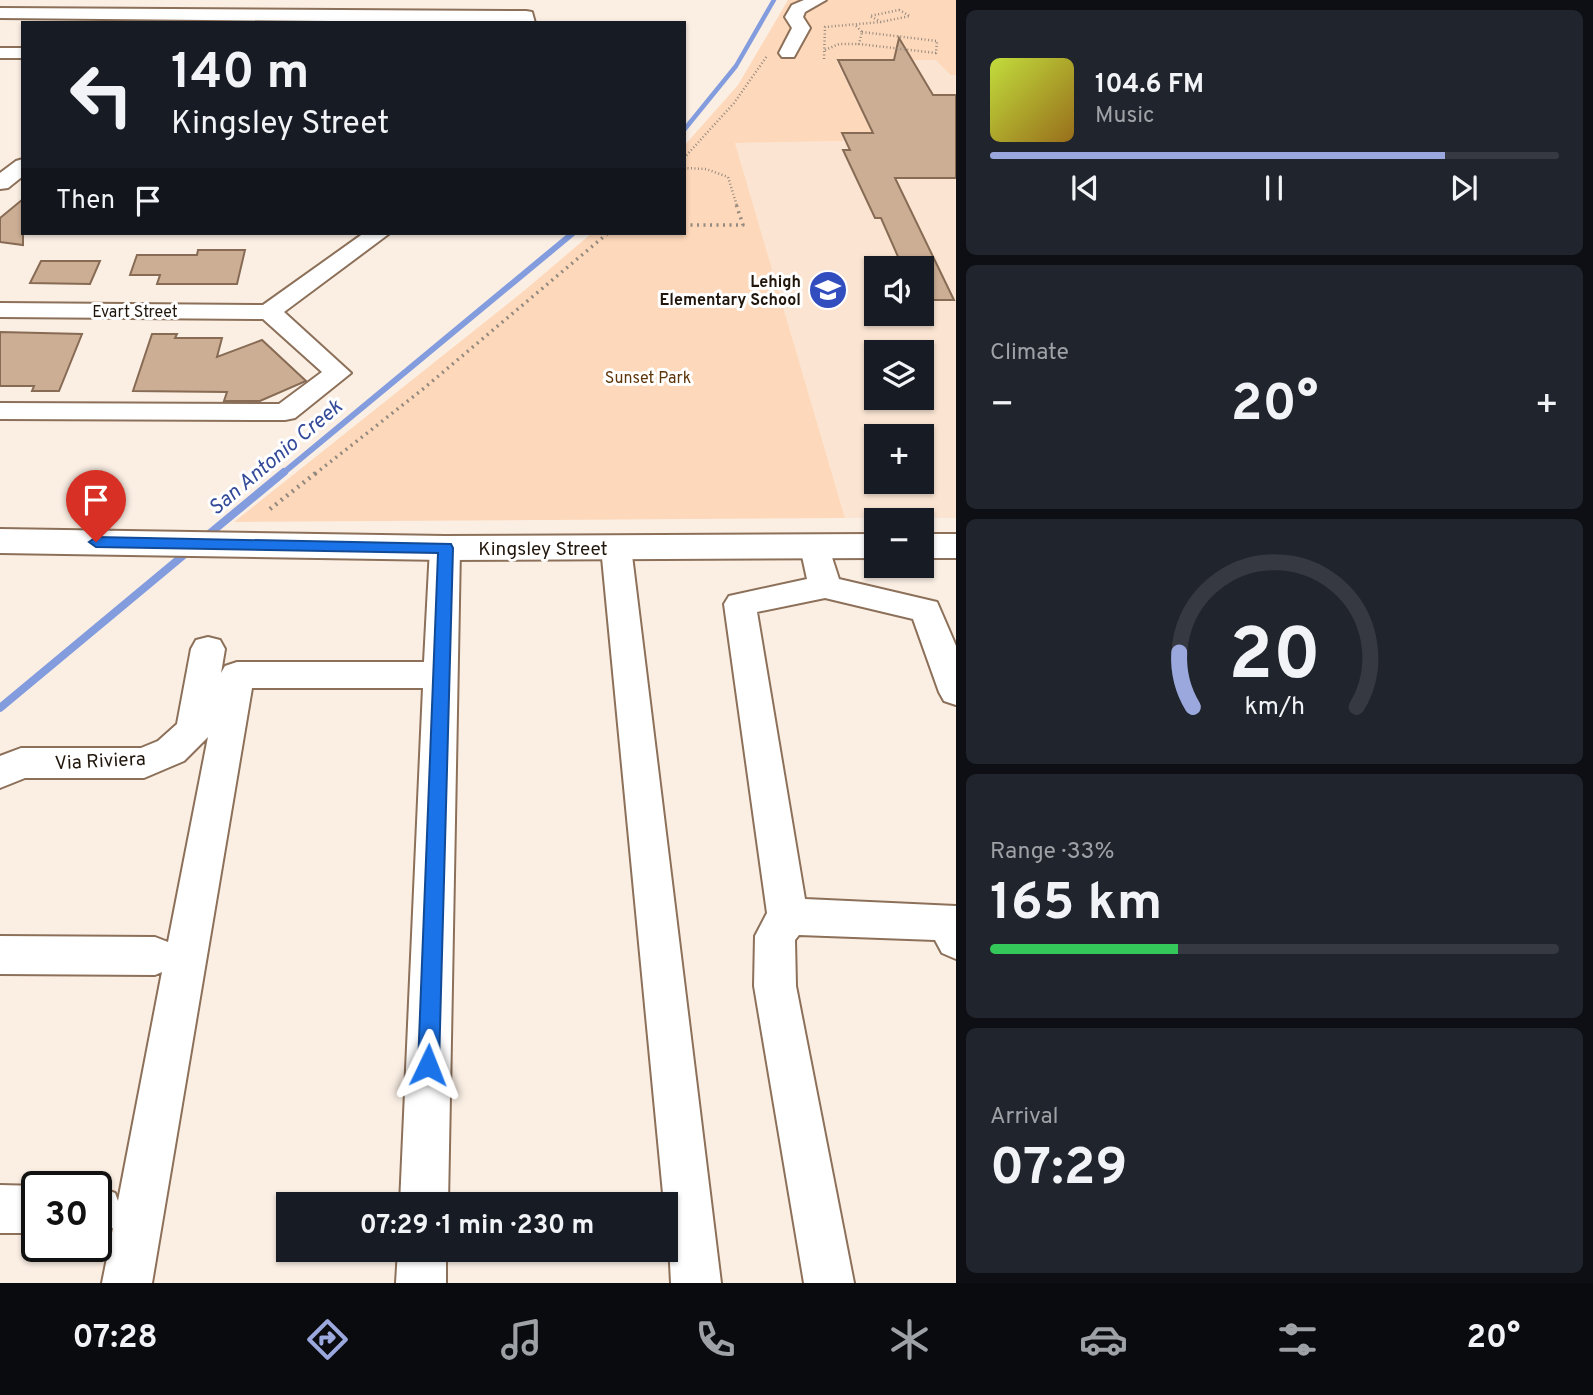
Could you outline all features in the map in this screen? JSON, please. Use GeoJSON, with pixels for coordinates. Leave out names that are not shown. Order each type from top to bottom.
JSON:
{"type":"FeatureCollection","features":[{"type":"Feature","properties":{"kind":"main road","name":"Kingsley Street"},"geometry":{"type":"LineString","coordinates":[[0,541],[445,548],[864,546]]}},
{"type":"Feature","properties":{"kind":"main road"},"geometry":{"type":"LineString","coordinates":[[934,546],[956,546]]}},
{"type":"Feature","properties":{"kind":"street"},"geometry":{"type":"LineString","coordinates":[[788,53],[802,28],[794,17],[797,9],[818,0]]}},
{"type":"Feature","properties":{"kind":"street"},"geometry":{"type":"LineString","coordinates":[[0,13],[526,16],[526,21]]}},
{"type":"Feature","properties":{"kind":"street"},"geometry":{"type":"LineString","coordinates":[[0,53],[21,53]]}},
{"type":"Feature","properties":{"kind":"street"},"geometry":{"type":"LineString","coordinates":[[0,183],[21,167]]}},
{"type":"Feature","properties":{"kind":"street"},"geometry":{"type":"LineString","coordinates":[[0,411],[285,412],[338,373],[269,312],[376,235]]}},
{"type":"Feature","properties":{"kind":"street","name":"Evart Street"},"geometry":{"type":"LineString","coordinates":[[0,310],[269,312]]}},
{"type":"Feature","properties":{"kind":"street"},"geometry":{"type":"LineString","coordinates":[[616,547],[695,1283]]}},
{"type":"Feature","properties":{"kind":"street"},"geometry":{"type":"LineString","coordinates":[[815,547],[825,587]]}},
{"type":"Feature","properties":{"kind":"street"},"geometry":{"type":"LineString","coordinates":[[424,1192],[445,548]]}},
{"type":"Feature","properties":{"kind":"street"},"geometry":{"type":"LineString","coordinates":[[829,1283],[775,986],[775,936],[788,916],[740,604],[825,587],[926,610],[956,692]]}},
{"type":"Feature","properties":{"kind":"street","name":"Via Riviera"},"geometry":{"type":"LineString","coordinates":[[0,774],[22,763],[144,762],[171,751],[194,730],[208,649]]}},
{"type":"Feature","properties":{"kind":"street"},"geometry":{"type":"LineString","coordinates":[[127,1283],[237,675],[441,675]]}},
{"type":"Feature","properties":{"kind":"street"},"geometry":{"type":"LineString","coordinates":[[788,916],[954,928]]}},
{"type":"Feature","properties":{"kind":"street"},"geometry":{"type":"LineString","coordinates":[[0,955],[155,956]]}},
{"type":"Feature","properties":{"kind":"street"},"geometry":{"type":"LineString","coordinates":[[0,1209],[21,1209]]}},
{"type":"Feature","properties":{"kind":"street"},"geometry":{"type":"LineString","coordinates":[[421,1283],[422,1262]]}},
{"type":"Feature","properties":{"kind":"path"},"geometry":{"type":"LineString","coordinates":[[824,59],[825,27],[856,26],[881,22],[910,16],[899,10],[870,16],[881,22]]}},
{"type":"Feature","properties":{"kind":"path"},"geometry":{"type":"LineString","coordinates":[[825,50],[839,44],[859,44],[936,52],[937,41],[862,32],[856,26]]}},
{"type":"Feature","properties":{"kind":"path"},"geometry":{"type":"LineString","coordinates":[[859,44],[862,32]]}},
{"type":"Feature","properties":{"kind":"path"},"geometry":{"type":"LineString","coordinates":[[891,49],[894,36]]}},
{"type":"Feature","properties":{"kind":"path"},"geometry":{"type":"LineString","coordinates":[[686,156],[734,103],[769,54]]}},
{"type":"Feature","properties":{"kind":"path"},"geometry":{"type":"LineString","coordinates":[[686,168],[706,169],[728,177],[743,225],[686,225]]}},
{"type":"Feature","properties":{"kind":"path"},"geometry":{"type":"LineString","coordinates":[[270,509],[424,389],[606,235]]}},
{"type":"Feature","properties":{"kind":"shaded area","name":"Lehigh Elementary School"},"geometry":{"type":"Polygon","coordinates":[[[835,59],[937,60],[949,75],[956,75],[956,518],[934,518],[934,508],[864,508],[864,518],[845,518],[735,143],[842,141],[841,132],[871,131],[835,59]]]}},
{"type":"Feature","properties":{"kind":"green space","name":"Sunset Park"},"geometry":{"type":"Polygon","coordinates":[[[788,0],[956,0],[956,75],[950,75],[936,60],[836,60],[872,132],[841,132],[843,141],[735,143],[845,518],[234,522],[525,290],[590,235],[686,235],[686,144],[738,85],[788,0]]]}},
{"type":"Feature","properties":{"kind":"building"},"geometry":{"type":"Polygon","coordinates":[[[899,38],[933,95],[956,95],[956,178],[895,178],[933,256],[898,256],[881,218],[875,218],[843,150],[850,150],[842,133],[873,133],[838,60],[894,60],[899,38]]]}},
{"type":"Feature","properties":{"kind":"building"},"geometry":{"type":"Polygon","coordinates":[[[21,201],[23,245],[0,242],[0,218],[21,201]]]}},
{"type":"Feature","properties":{"kind":"building"},"geometry":{"type":"Polygon","coordinates":[[[198,250],[245,250],[237,284],[157,284],[160,275],[130,275],[137,255],[197,255],[198,250]]]}},
{"type":"Feature","properties":{"kind":"building"},"geometry":{"type":"Polygon","coordinates":[[[934,259],[954,300],[934,300],[934,259]]]}},
{"type":"Feature","properties":{"kind":"building"},"geometry":{"type":"Polygon","coordinates":[[[41,261],[100,261],[90,284],[30,283],[41,261]]]}},
{"type":"Feature","properties":{"kind":"building"},"geometry":{"type":"Polygon","coordinates":[[[0,332],[82,334],[59,391],[32,391],[34,386],[0,386],[0,332]]]}},
{"type":"Feature","properties":{"kind":"building"},"geometry":{"type":"Polygon","coordinates":[[[152,334],[177,334],[175,338],[222,338],[217,357],[262,340],[306,381],[260,401],[224,401],[227,392],[133,391],[152,334]]]}},
{"type":"Feature","properties":{"kind":"waterway","name":"San Antonio Creek"},"geometry":{"type":"LineString","coordinates":[[686,128],[736,66],[774,0]]}},
{"type":"Feature","properties":{"kind":"waterway","name":"San Antonio Creek"},"geometry":{"type":"LineString","coordinates":[[282,474],[571,235]]}},
{"type":"Feature","properties":{"kind":"waterway","name":"San Antonio Creek"},"geometry":{"type":"LineString","coordinates":[[203,539],[284,472]]}},
{"type":"Feature","properties":{"kind":"waterway","name":"San Antonio Creek"},"geometry":{"type":"LineString","coordinates":[[0,708],[191,549]]}},
{"type":"Feature","properties":{"kind":"place","name":"Lehigh Elementary School"},"geometry":{"type":"Point","coordinates":[828,290]}},
{"type":"Feature","properties":{"kind":"route"},"geometry":{"type":"LineString","coordinates":[[96,542],[445,548],[428,1065]]}}]}
